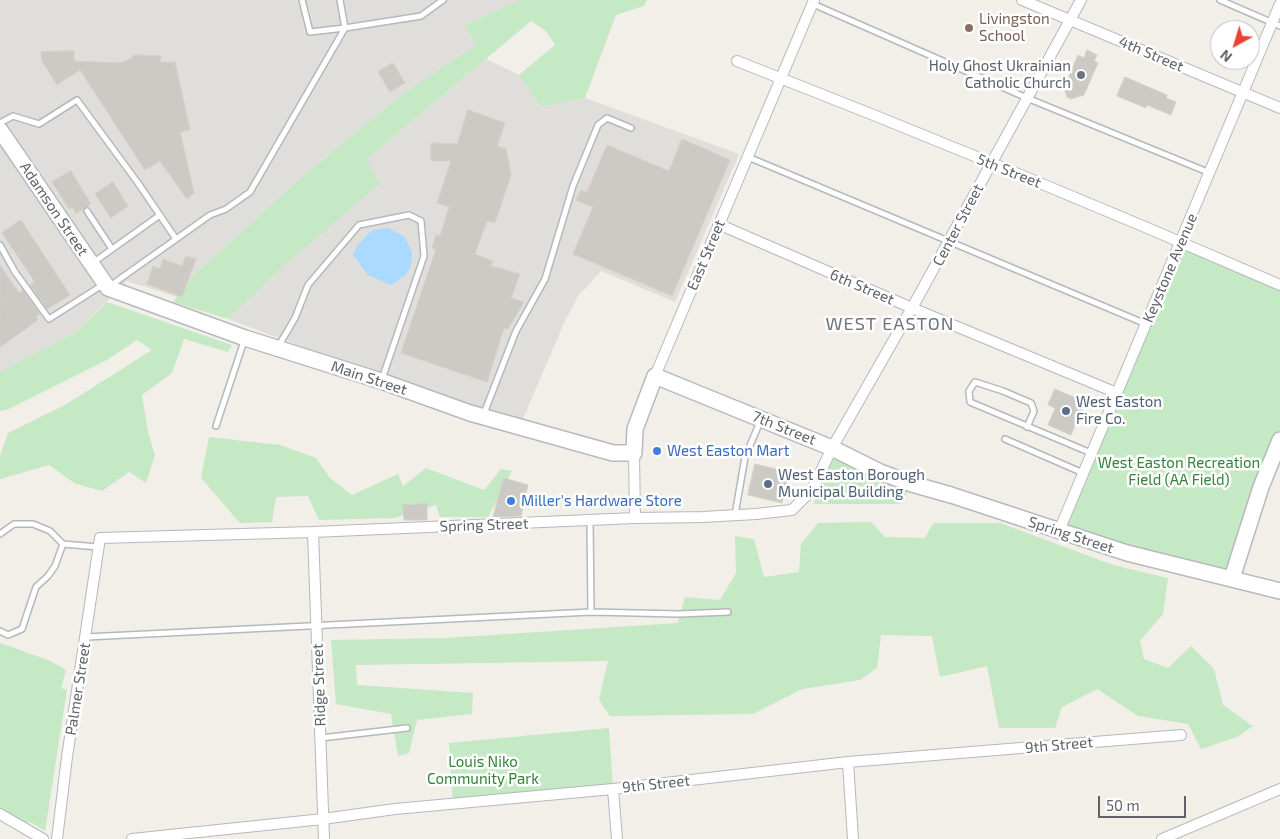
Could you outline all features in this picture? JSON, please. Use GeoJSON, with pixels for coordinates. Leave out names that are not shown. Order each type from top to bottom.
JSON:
{"type":"FeatureCollection","features":[{"type":"Feature","properties":{"kind":"street","name":"4th Street"},"geometry":{"type":"LineString","coordinates":[[1022,0],[1280,108]]}},
{"type":"Feature","properties":{"kind":"street","name":"Center Street"},"geometry":{"type":"LineString","coordinates":[[832,448],[912,308],[1081,0]]}},
{"type":"Feature","properties":{"kind":"street","name":"East Street"},"geometry":{"type":"LineString","coordinates":[[635,518],[635,430],[654,376],[814,2]]}},
{"type":"Feature","properties":{"kind":"street","name":"Keystone Avenue"},"geometry":{"type":"LineString","coordinates":[[1060,531],[1243,92],[1276,24],[1280,4]]}},
{"type":"Feature","properties":{"kind":"street","name":"5th Street"},"geometry":{"type":"LineString","coordinates":[[737,61],[991,163],[1280,286]]}},
{"type":"Feature","properties":{"kind":"street","name":"Adamson Street"},"geometry":{"type":"LineString","coordinates":[[0,130],[106,286]]}},
{"type":"Feature","properties":{"kind":"street","name":"6th Street"},"geometry":{"type":"LineString","coordinates":[[718,224],[912,308],[1117,393]]}},
{"type":"Feature","properties":{"kind":"street","name":"Main Street"},"geometry":{"type":"LineString","coordinates":[[106,286],[245,338],[483,416],[613,453],[634,453]]}},
{"type":"Feature","properties":{"kind":"street","name":"7th Street"},"geometry":{"type":"LineString","coordinates":[[654,376],[832,448],[880,472],[912,484]]}},
{"type":"Feature","properties":{"kind":"street"},"geometry":{"type":"LineString","coordinates":[[1232,578],[1261,488],[1280,440]]}},
{"type":"Feature","properties":{"kind":"street","name":"Spring Street"},"geometry":{"type":"LineString","coordinates":[[100,543],[312,532],[735,515],[792,510],[812,490],[832,448]]}},
{"type":"Feature","properties":{"kind":"street","name":"Spring Street"},"geometry":{"type":"LineString","coordinates":[[912,484],[1128,553],[1280,591]]}},
{"type":"Feature","properties":{"kind":"street","name":"Ridge Street"},"geometry":{"type":"LineString","coordinates":[[312,532],[324,839]]}},
{"type":"Feature","properties":{"kind":"street","name":"Palmer Street"},"geometry":{"type":"LineString","coordinates":[[57,839],[100,543]]}},
{"type":"Feature","properties":{"kind":"street","name":"9th Street"},"geometry":{"type":"LineString","coordinates":[[132,839],[323,819],[395,809],[613,789],[848,762],[1181,735]]}},
{"type":"Feature","properties":{"kind":"street"},"geometry":{"type":"LineString","coordinates":[[848,762],[853,839]]}},
{"type":"Feature","properties":{"kind":"street"},"geometry":{"type":"LineString","coordinates":[[613,789],[617,839]]}},
{"type":"Feature","properties":{"kind":"street"},"geometry":{"type":"LineString","coordinates":[[1162,839],[1280,789]]}},
{"type":"Feature","properties":{"kind":"street"},"geometry":{"type":"LineString","coordinates":[[0,814],[43,839]]}},
{"type":"Feature","properties":{"kind":"lane"},"geometry":{"type":"LineString","coordinates":[[302,0],[310,32],[421,16],[443,0]]}},
{"type":"Feature","properties":{"kind":"lane"},"geometry":{"type":"LineString","coordinates":[[0,245],[15,272],[49,319],[106,286],[210,215],[226,209],[250,192],[345,28],[340,0]]}},
{"type":"Feature","properties":{"kind":"lane"},"geometry":{"type":"LineString","coordinates":[[1220,0],[1276,24]]}},
{"type":"Feature","properties":{"kind":"lane"},"geometry":{"type":"LineString","coordinates":[[814,2],[1027,98],[1210,173]]}},
{"type":"Feature","properties":{"kind":"lane"},"geometry":{"type":"LineString","coordinates":[[0,123],[14,116],[39,124],[77,100],[176,239]]}},
{"type":"Feature","properties":{"kind":"lane"},"geometry":{"type":"LineString","coordinates":[[483,416],[516,331],[545,279],[573,186],[598,125],[607,118],[631,128]]}},
{"type":"Feature","properties":{"kind":"lane"},"geometry":{"type":"LineString","coordinates":[[747,157],[1146,324]]}},
{"type":"Feature","properties":{"kind":"lane"},"geometry":{"type":"LineString","coordinates":[[87,211],[112,249]]}},
{"type":"Feature","properties":{"kind":"lane"},"geometry":{"type":"LineString","coordinates":[[91,264],[160,215]]}},
{"type":"Feature","properties":{"kind":"lane"},"geometry":{"type":"LineString","coordinates":[[277,348],[295,318],[308,285],[359,225],[409,215],[421,221],[424,256],[381,381]]}},
{"type":"Feature","properties":{"kind":"lane"},"geometry":{"type":"LineString","coordinates":[[216,426],[245,338]]}},
{"type":"Feature","properties":{"kind":"lane"},"geometry":{"type":"LineString","coordinates":[[1027,427],[1034,411],[1031,404],[1004,391],[975,382],[970,391],[970,402],[1027,427],[1092,454]]}},
{"type":"Feature","properties":{"kind":"lane"},"geometry":{"type":"LineString","coordinates":[[735,515],[745,457],[761,419]]}},
{"type":"Feature","properties":{"kind":"lane"},"geometry":{"type":"LineString","coordinates":[[1005,439],[1083,473]]}},
{"type":"Feature","properties":{"kind":"lane"},"geometry":{"type":"LineString","coordinates":[[590,521],[591,612]]}},
{"type":"Feature","properties":{"kind":"lane"},"geometry":{"type":"LineString","coordinates":[[0,534],[14,524],[33,524],[50,531],[63,544],[100,543]]}},
{"type":"Feature","properties":{"kind":"lane"},"geometry":{"type":"LineString","coordinates":[[0,631],[8,635],[22,629],[36,587],[48,576],[55,566],[63,544]]}},
{"type":"Feature","properties":{"kind":"lane"},"geometry":{"type":"LineString","coordinates":[[86,638],[591,612],[679,614],[728,612]]}},
{"type":"Feature","properties":{"kind":"lane"},"geometry":{"type":"LineString","coordinates":[[321,738],[407,728]]}},
{"type":"Feature","properties":{"kind":"shaded area"},"geometry":{"type":"Polygon","coordinates":[[[0,0],[520,0],[465,25],[477,45],[403,94],[305,174],[192,277],[177,297],[127,281],[75,333],[0,372],[0,0]]]}},
{"type":"Feature","properties":{"kind":"shaded area"},"geometry":{"type":"Polygon","coordinates":[[[486,59],[519,75],[541,107],[585,98],[739,154],[675,302],[601,271],[578,296],[565,321],[519,428],[228,319],[287,263],[366,160],[486,59]]]}},
{"type":"Feature","properties":{"kind":"green space"},"geometry":{"type":"Polygon","coordinates":[[[520,0],[647,0],[644,6],[616,15],[585,98],[541,107],[519,75],[555,45],[546,31],[531,21],[367,159],[379,184],[287,263],[228,319],[173,302],[192,277],[305,174],[403,94],[476,45],[465,25],[520,0]]]}},
{"type":"Feature","properties":{"kind":"green space","name":"West Easton Recreation Field (AA Field)"},"geometry":{"type":"Polygon","coordinates":[[[1181,242],[1280,285],[1280,450],[1232,578],[1059,531],[1181,242]]]}},
{"type":"Feature","properties":{"kind":"green space"},"geometry":{"type":"Polygon","coordinates":[[[107,302],[232,345],[228,352],[184,339],[172,373],[142,395],[148,432],[155,455],[146,483],[129,472],[102,491],[74,483],[49,465],[0,479],[0,456],[8,433],[65,405],[152,350],[137,340],[107,360],[9,409],[0,411],[0,372],[75,333],[107,302]]]}},
{"type":"Feature","properties":{"kind":"green space"},"geometry":{"type":"Polygon","coordinates":[[[209,437],[280,445],[316,458],[330,478],[352,495],[398,474],[403,486],[426,468],[484,490],[501,469],[512,471],[488,517],[440,517],[436,505],[394,518],[319,520],[308,496],[276,497],[272,522],[240,523],[201,478],[209,437]]]}},
{"type":"Feature","properties":{"kind":"green space"},"geometry":{"type":"Polygon","coordinates":[[[832,448],[912,484],[900,504],[814,504],[820,474],[832,448]]]}},
{"type":"Feature","properties":{"kind":"green space"},"geometry":{"type":"Polygon","coordinates":[[[871,522],[885,537],[925,538],[933,523],[1000,523],[1113,565],[1168,578],[1163,614],[1140,641],[1144,659],[1168,668],[1191,646],[1214,669],[1223,705],[1253,726],[1237,737],[1201,749],[1188,724],[1138,716],[1097,689],[1062,707],[1055,728],[999,728],[987,666],[940,677],[932,636],[881,635],[877,668],[860,680],[802,689],[753,714],[610,716],[599,700],[608,661],[356,665],[357,685],[473,693],[472,714],[417,720],[409,753],[398,756],[391,714],[336,704],[331,640],[446,638],[678,623],[685,597],[720,600],[736,573],[735,536],[754,539],[764,577],[799,572],[801,544],[818,523],[871,522]]]}},
{"type":"Feature","properties":{"kind":"green space"},"geometry":{"type":"Polygon","coordinates":[[[0,643],[48,660],[66,670],[61,688],[67,690],[45,831],[32,823],[0,819],[0,643]]]}},
{"type":"Feature","properties":{"kind":"green space","name":"Louis Niko Community Park"},"geometry":{"type":"Polygon","coordinates":[[[609,728],[613,789],[453,804],[449,743],[609,728]]]}},
{"type":"Feature","properties":{"kind":"water"},"geometry":{"type":"Polygon","coordinates":[[[388,228],[405,237],[412,252],[411,266],[405,276],[391,285],[368,275],[353,255],[357,246],[372,230],[388,228]]]}},
{"type":"Feature","properties":{"kind":"building","name":"Holy Ghost Ukrainian Catholic Church"},"geometry":{"type":"Polygon","coordinates":[[[1087,50],[1097,55],[1094,61],[1098,63],[1084,95],[1071,99],[1067,97],[1064,88],[1078,55],[1084,58],[1087,50]]]}},
{"type":"Feature","properties":{"kind":"building"},"geometry":{"type":"Polygon","coordinates":[[[74,51],[74,61],[122,63],[134,55],[161,56],[160,62],[175,62],[190,130],[180,132],[194,193],[187,199],[160,161],[145,170],[80,70],[57,85],[42,61],[41,52],[74,51]]]}},
{"type":"Feature","properties":{"kind":"building"},"geometry":{"type":"Polygon","coordinates":[[[393,63],[405,83],[390,92],[378,72],[393,63]]]}},
{"type":"Feature","properties":{"kind":"building"},"geometry":{"type":"Polygon","coordinates":[[[1125,77],[1167,95],[1166,98],[1176,102],[1171,115],[1147,105],[1146,108],[1117,96],[1125,77]]]}},
{"type":"Feature","properties":{"kind":"building"},"geometry":{"type":"Polygon","coordinates":[[[468,110],[505,123],[497,146],[506,149],[511,175],[495,223],[487,221],[475,254],[493,261],[491,266],[520,274],[511,298],[524,302],[508,329],[504,328],[487,382],[401,353],[436,249],[432,248],[436,235],[440,236],[449,207],[437,203],[451,161],[431,161],[431,143],[457,144],[468,110]]]}},
{"type":"Feature","properties":{"kind":"building"},"geometry":{"type":"Polygon","coordinates":[[[682,139],[730,160],[672,296],[573,254],[593,207],[576,200],[581,190],[587,192],[607,145],[669,171],[682,139]]]}},
{"type":"Feature","properties":{"kind":"building"},"geometry":{"type":"Polygon","coordinates":[[[71,171],[91,204],[76,213],[72,207],[69,209],[52,182],[71,171]]]}},
{"type":"Feature","properties":{"kind":"building"},"geometry":{"type":"Polygon","coordinates":[[[113,182],[128,206],[111,218],[95,194],[113,182]]]}},
{"type":"Feature","properties":{"kind":"building"},"geometry":{"type":"Polygon","coordinates":[[[21,220],[70,295],[47,309],[30,285],[35,282],[2,233],[21,220]]]}},
{"type":"Feature","properties":{"kind":"building"},"geometry":{"type":"Polygon","coordinates":[[[186,256],[196,259],[182,297],[147,284],[153,266],[160,269],[163,259],[182,266],[186,256]]]}},
{"type":"Feature","properties":{"kind":"building"},"geometry":{"type":"Polygon","coordinates":[[[0,265],[19,293],[23,290],[40,314],[36,317],[38,320],[0,347],[0,265]]]}},
{"type":"Feature","properties":{"kind":"building"},"geometry":{"type":"Polygon","coordinates":[[[1055,389],[1085,402],[1071,435],[1048,425],[1055,408],[1048,405],[1055,389]]]}},
{"type":"Feature","properties":{"kind":"building","name":"West Easton Borough Municipal Building"},"geometry":{"type":"Polygon","coordinates":[[[755,464],[789,472],[782,503],[748,495],[755,464]]]}},
{"type":"Feature","properties":{"kind":"building","name":"Miller's Hardware Store"},"geometry":{"type":"Polygon","coordinates":[[[504,478],[528,485],[521,516],[493,517],[504,478]]]}},
{"type":"Feature","properties":{"kind":"building"},"geometry":{"type":"Polygon","coordinates":[[[427,504],[427,520],[404,520],[403,505],[427,504]]]}},
{"type":"Feature","properties":{"kind":"place","name":"Livingston School"},"geometry":{"type":"Point","coordinates":[969,28]}},
{"type":"Feature","properties":{"kind":"place","name":"Holy Ghost Ukrainian Catholic Church"},"geometry":{"type":"Point","coordinates":[1081,75]}},
{"type":"Feature","properties":{"kind":"place","name":"West Easton Fire Co."},"geometry":{"type":"Point","coordinates":[1066,411]}},
{"type":"Feature","properties":{"kind":"place","name":"West Easton Mart"},"geometry":{"type":"Point","coordinates":[657,451]}},
{"type":"Feature","properties":{"kind":"place","name":"West Easton Borough Municipal Building"},"geometry":{"type":"Point","coordinates":[768,484]}},
{"type":"Feature","properties":{"kind":"place","name":"Miller's Hardware Store"},"geometry":{"type":"Point","coordinates":[511,501]}},
{"type":"Feature","properties":{"kind":"district","name":"WEST EASTON"},"geometry":{"type":"Point","coordinates":[890,324]}}]}
